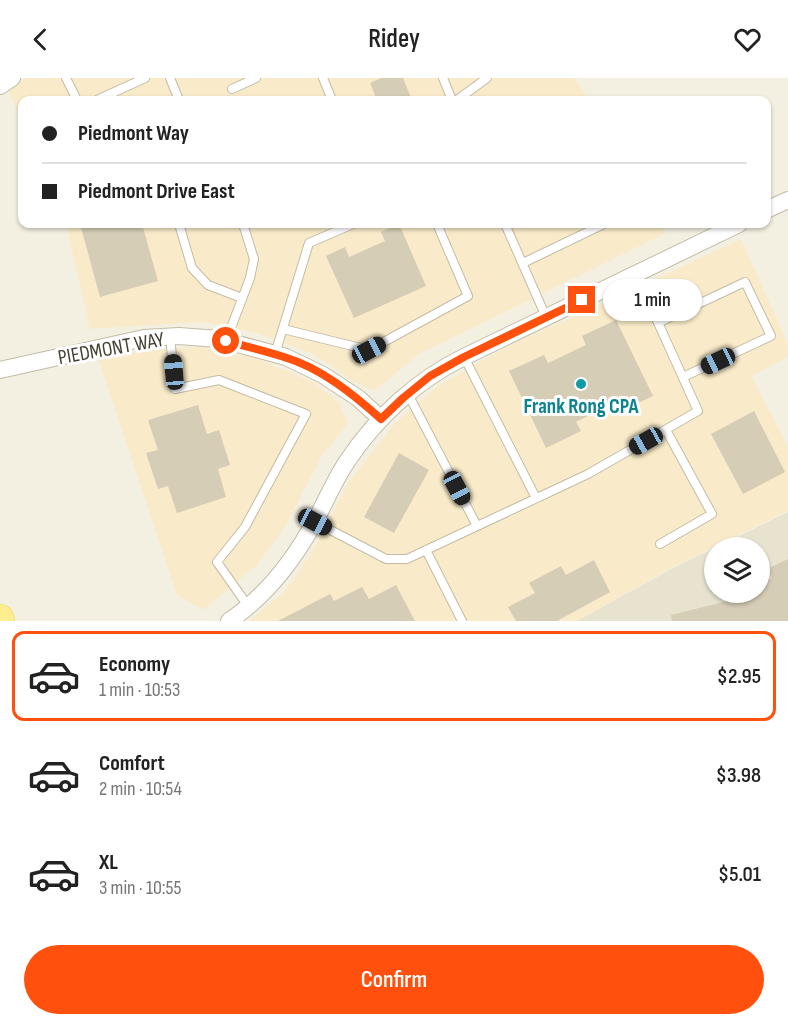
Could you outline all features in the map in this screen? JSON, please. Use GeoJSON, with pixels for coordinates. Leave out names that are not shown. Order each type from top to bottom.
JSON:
{"type":"FeatureCollection","features":[{"type":"Feature","properties":{"kind":"street"},"geometry":{"type":"LineString","coordinates":[[0,86],[12,78]]}},
{"type":"Feature","properties":{"kind":"street"},"geometry":{"type":"LineString","coordinates":[[771,208],[788,200]]}},
{"type":"Feature","properties":{"kind":"street"},"geometry":{"type":"LineString","coordinates":[[230,621],[287,566],[315,522],[347,462],[363,439],[381,419],[430,376],[464,357],[731,228]]}},
{"type":"Feature","properties":{"kind":"street","name":"PIEDMONT WAY"},"geometry":{"type":"LineString","coordinates":[[0,370],[116,344],[170,336],[226,341],[286,357],[323,375],[358,398],[381,419]]}},
{"type":"Feature","properties":{"kind":"lane"},"geometry":{"type":"LineString","coordinates":[[66,78],[75,96]]}},
{"type":"Feature","properties":{"kind":"lane"},"geometry":{"type":"LineString","coordinates":[[106,96],[146,78]]}},
{"type":"Feature","properties":{"kind":"lane"},"geometry":{"type":"LineString","coordinates":[[170,78],[177,96]]}},
{"type":"Feature","properties":{"kind":"lane"},"geometry":{"type":"LineString","coordinates":[[232,89],[256,78]]}},
{"type":"Feature","properties":{"kind":"lane"},"geometry":{"type":"LineString","coordinates":[[323,78],[330,96]]}},
{"type":"Feature","properties":{"kind":"lane"},"geometry":{"type":"LineString","coordinates":[[443,78],[452,96]]}},
{"type":"Feature","properties":{"kind":"lane"},"geometry":{"type":"LineString","coordinates":[[460,96],[487,78]]}},
{"type":"Feature","properties":{"kind":"lane"},"geometry":{"type":"LineString","coordinates":[[180,228],[192,268],[208,285],[242,298]]}},
{"type":"Feature","properties":{"kind":"lane"},"geometry":{"type":"LineString","coordinates":[[226,341],[254,260],[244,228]]}},
{"type":"Feature","properties":{"kind":"lane"},"geometry":{"type":"LineString","coordinates":[[275,354],[309,243],[344,228]]}},
{"type":"Feature","properties":{"kind":"lane"},"geometry":{"type":"LineString","coordinates":[[283,329],[369,350],[468,296],[439,228]]}},
{"type":"Feature","properties":{"kind":"lane"},"geometry":{"type":"LineString","coordinates":[[508,228],[546,317]]}},
{"type":"Feature","properties":{"kind":"lane"},"geometry":{"type":"LineString","coordinates":[[523,263],[596,228]]}},
{"type":"Feature","properties":{"kind":"lane"},"geometry":{"type":"LineString","coordinates":[[315,522],[386,559],[407,559],[588,474],[698,411],[636,274]]}},
{"type":"Feature","properties":{"kind":"lane"},"geometry":{"type":"LineString","coordinates":[[658,323],[745,282],[771,336],[683,377]]}},
{"type":"Feature","properties":{"kind":"lane"},"geometry":{"type":"LineString","coordinates":[[170,336],[175,389],[219,380],[306,414],[245,527],[217,561],[248,606]]}},
{"type":"Feature","properties":{"kind":"lane"},"geometry":{"type":"LineString","coordinates":[[464,357],[536,498]]}},
{"type":"Feature","properties":{"kind":"lane"},"geometry":{"type":"LineString","coordinates":[[408,394],[477,526]]}},
{"type":"Feature","properties":{"kind":"lane"},"geometry":{"type":"LineString","coordinates":[[660,544],[712,514],[666,430]]}},
{"type":"Feature","properties":{"kind":"lane"},"geometry":{"type":"LineString","coordinates":[[426,550],[462,621]]}},
{"type":"Feature","properties":{"kind":"shaded area"},"geometry":{"type":"Polygon","coordinates":[[[25,78],[575,78],[586,96],[18,96],[18,112],[9,91],[25,78]]]}},
{"type":"Feature","properties":{"kind":"shaded area"},"geometry":{"type":"Polygon","coordinates":[[[67,228],[663,228],[666,233],[419,354],[374,391],[354,382],[314,354],[256,333],[202,322],[90,329],[67,228]]]}},
{"type":"Feature","properties":{"kind":"shaded area"},"geometry":{"type":"Polygon","coordinates":[[[741,239],[788,344],[788,357],[751,376],[788,446],[788,511],[735,537],[704,537],[704,552],[577,621],[249,621],[286,590],[314,549],[348,483],[396,422],[438,386],[499,351],[741,239]]]}},
{"type":"Feature","properties":{"kind":"shaded area"},"geometry":{"type":"Polygon","coordinates":[[[199,347],[256,358],[315,383],[339,403],[348,423],[321,457],[286,525],[257,565],[203,610],[177,595],[98,358],[148,350],[199,347]]]}},
{"type":"Feature","properties":{"kind":"shaded area"},"geometry":{"type":"Polygon","coordinates":[[[788,512],[788,621],[577,621],[704,553],[704,603],[770,603],[770,537],[737,537],[788,512]]]}},
{"type":"Feature","properties":{"kind":"building"},"geometry":{"type":"Polygon","coordinates":[[[381,78],[403,78],[410,96],[375,96],[370,83],[381,78]]]}},
{"type":"Feature","properties":{"kind":"building"},"geometry":{"type":"Polygon","coordinates":[[[81,228],[143,228],[158,281],[100,297],[81,228]]]}},
{"type":"Feature","properties":{"kind":"building"},"geometry":{"type":"Polygon","coordinates":[[[390,228],[401,228],[426,286],[354,318],[326,256],[345,247],[349,257],[385,241],[381,232],[390,228]]]}},
{"type":"Feature","properties":{"kind":"building","name":"Frank Rong CPA"},"geometry":{"type":"Polygon","coordinates":[[[616,320],[653,396],[619,412],[614,403],[576,422],[581,431],[546,448],[509,371],[544,355],[548,363],[586,345],[582,336],[616,320]]]}},
{"type":"Feature","properties":{"kind":"building"},"geometry":{"type":"Polygon","coordinates":[[[198,405],[207,434],[219,430],[230,465],[218,469],[226,497],[177,513],[168,486],[158,489],[146,453],[158,450],[148,420],[198,405]]]}},
{"type":"Feature","properties":{"kind":"building"},"geometry":{"type":"Polygon","coordinates":[[[754,411],[785,472],[743,494],[711,434],[754,411]]]}},
{"type":"Feature","properties":{"kind":"building"},"geometry":{"type":"Polygon","coordinates":[[[399,453],[429,470],[394,533],[364,517],[399,453]]]}},
{"type":"Feature","properties":{"kind":"building"},"geometry":{"type":"Polygon","coordinates":[[[788,559],[788,621],[672,621],[671,615],[719,603],[770,603],[770,579],[772,578],[770,568],[788,559]]]}},
{"type":"Feature","properties":{"kind":"building"},"geometry":{"type":"Polygon","coordinates":[[[594,560],[610,592],[557,621],[516,621],[508,607],[535,593],[529,583],[561,566],[566,575],[594,560]]]}},
{"type":"Feature","properties":{"kind":"building"},"geometry":{"type":"Polygon","coordinates":[[[396,585],[415,621],[278,621],[330,594],[334,601],[362,587],[369,599],[396,585]]]}},
{"type":"Feature","properties":{"kind":"place","name":"Frank Rong CPA"},"geometry":{"type":"Point","coordinates":[581,384]}},
{"type":"Feature","properties":{"kind":"route"},"geometry":{"type":"LineString","coordinates":[[226,341],[286,357],[323,375],[358,398],[381,419],[430,376],[582,300]]}}]}
